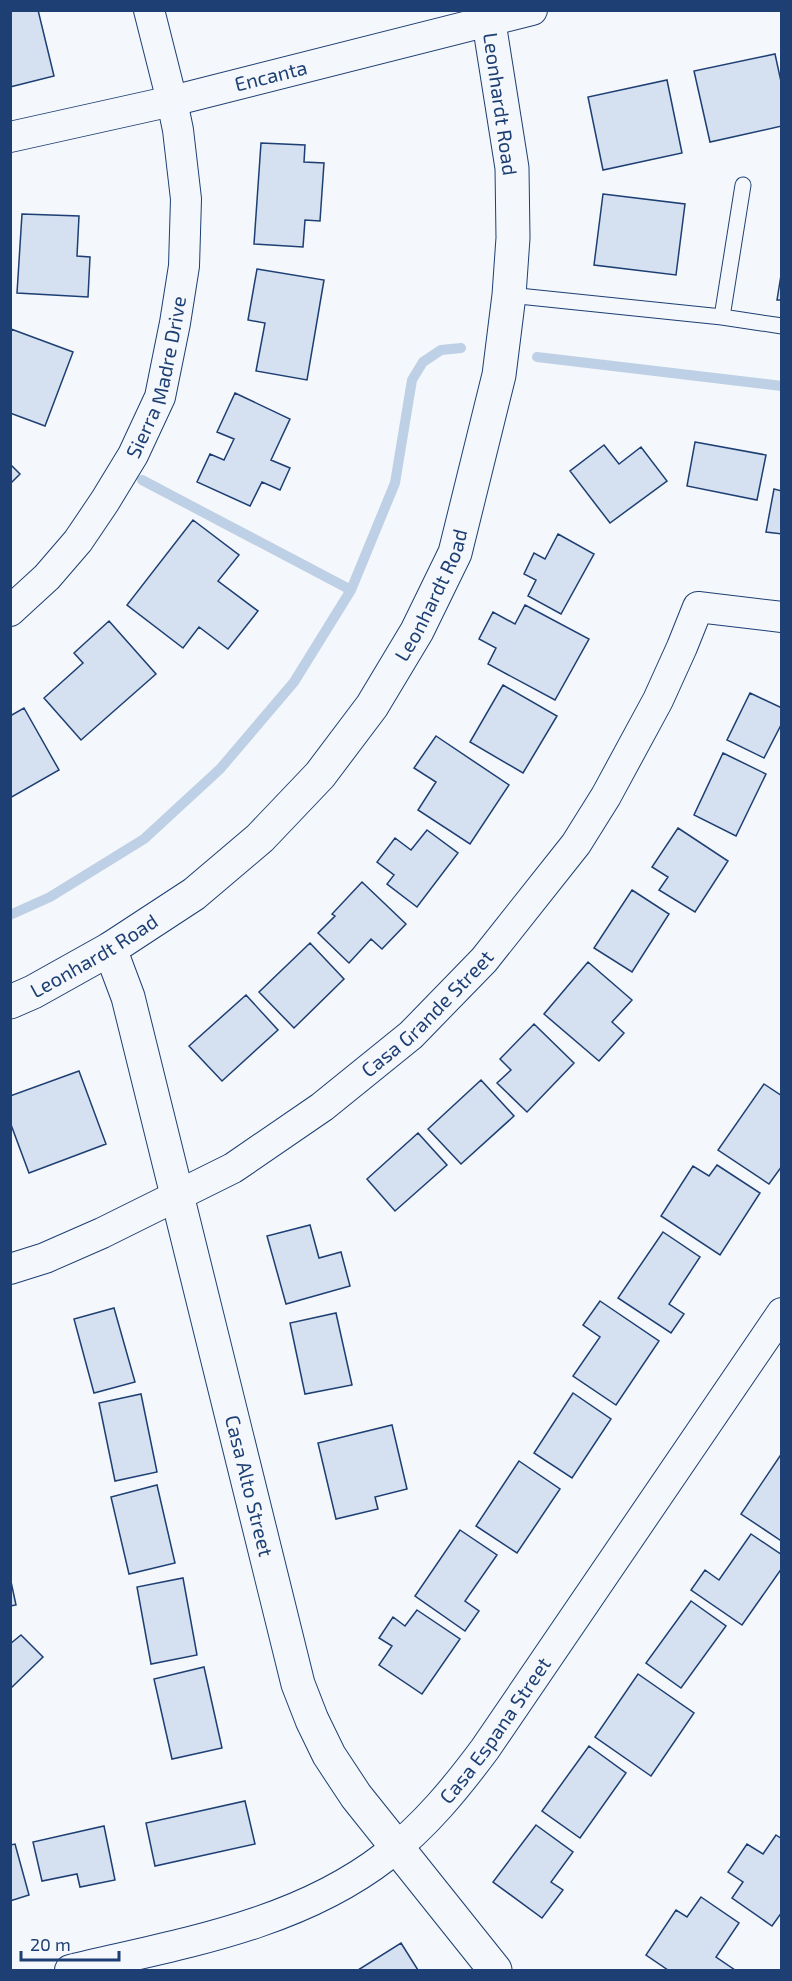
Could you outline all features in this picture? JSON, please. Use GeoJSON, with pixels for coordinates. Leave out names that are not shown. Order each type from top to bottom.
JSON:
{"type":"FeatureCollection","features":[{"type":"Feature","properties":{"kind":"street","name":"Sierra Madre Drive"},"geometry":{"type":"LineString","coordinates":[[10,611],[47,577],[78,541],[133,455],[160,397],[184,266],[186,199],[178,130],[149,10]]}},
{"type":"Feature","properties":{"kind":"street","name":"Encanta"},"geometry":{"type":"LineString","coordinates":[[10,137],[172,101],[487,16],[532,10]]}},
{"type":"Feature","properties":{"kind":"street","name":"Leonhardt Road"},"geometry":{"type":"LineString","coordinates":[[10,1002],[33,992],[110,949],[194,894],[260,838],[320,774],[372,706],[417,631],[455,553],[499,375],[509,295],[513,238],[512,168],[487,16]]}},
{"type":"Feature","properties":{"kind":"street","name":"Casa Grande Street"},"geometry":{"type":"LineString","coordinates":[[10,1269],[45,1258],[177,1197],[232,1168],[322,1107],[411,1035],[484,960],[576,844],[606,795],[658,700],[698,607],[782,617]]}},
{"type":"Feature","properties":{"kind":"street","name":"Casa Alto Street"},"geometry":{"type":"LineString","coordinates":[[110,949],[128,997],[298,1684],[329,1755],[356,1796],[495,1971]]}},
{"type":"Feature","properties":{"kind":"street","name":"Casa Espana Street"},"geometry":{"type":"LineString","coordinates":[[70,1971],[204,1938],[307,1904],[353,1879],[396,1847],[426,1820],[458,1786],[485,1749],[782,1313]]}},
{"type":"Feature","properties":{"kind":"lane"},"geometry":{"type":"LineString","coordinates":[[722,317],[743,185]]}},
{"type":"Feature","properties":{"kind":"lane"},"geometry":{"type":"LineString","coordinates":[[509,295],[722,317],[782,326]]}},
{"type":"Feature","properties":{"kind":"building"},"geometry":{"type":"Polygon","coordinates":[[[10,10],[38,10],[54,76],[10,87],[10,10]]]}},
{"type":"Feature","properties":{"kind":"building"},"geometry":{"type":"Polygon","coordinates":[[[775,54],[782,86],[782,126],[710,142],[694,71],[775,54]]]}},
{"type":"Feature","properties":{"kind":"building"},"geometry":{"type":"Polygon","coordinates":[[[667,80],[682,153],[603,170],[588,97],[667,80]]]}},
{"type":"Feature","properties":{"kind":"building"},"geometry":{"type":"Polygon","coordinates":[[[261,143],[305,145],[304,162],[324,163],[320,221],[305,220],[303,247],[254,244],[261,143]]]}},
{"type":"Feature","properties":{"kind":"building"},"geometry":{"type":"Polygon","coordinates":[[[603,194],[685,204],[676,275],[594,265],[603,194]]]}},
{"type":"Feature","properties":{"kind":"building"},"geometry":{"type":"Polygon","coordinates":[[[22,214],[79,216],[77,256],[90,257],[88,297],[17,293],[22,214]]]}},
{"type":"Feature","properties":{"kind":"building"},"geometry":{"type":"Polygon","coordinates":[[[257,269],[324,280],[307,380],[256,371],[265,323],[248,320],[257,269]]]}},
{"type":"Feature","properties":{"kind":"building"},"geometry":{"type":"Polygon","coordinates":[[[782,269],[782,300],[777,300],[782,269]]]}},
{"type":"Feature","properties":{"kind":"building"},"geometry":{"type":"Polygon","coordinates":[[[11,329],[73,352],[45,426],[10,413],[11,329]]]}},
{"type":"Feature","properties":{"kind":"building"},"geometry":{"type":"Polygon","coordinates":[[[235,393],[290,419],[271,460],[290,468],[280,490],[262,482],[250,506],[197,482],[210,454],[224,460],[234,439],[217,432],[235,393]]]}},
{"type":"Feature","properties":{"kind":"building"},"geometry":{"type":"Polygon","coordinates":[[[695,442],[766,455],[757,500],[687,486],[695,442]]]}},
{"type":"Feature","properties":{"kind":"building"},"geometry":{"type":"Polygon","coordinates":[[[604,445],[619,464],[641,447],[667,481],[610,523],[570,471],[604,445]]]}},
{"type":"Feature","properties":{"kind":"building"},"geometry":{"type":"Polygon","coordinates":[[[10,464],[20,474],[10,484],[10,464]]]}},
{"type":"Feature","properties":{"kind":"building"},"geometry":{"type":"Polygon","coordinates":[[[774,489],[782,491],[782,534],[766,532],[774,489]]]}},
{"type":"Feature","properties":{"kind":"building"},"geometry":{"type":"Polygon","coordinates":[[[193,520],[239,555],[218,581],[258,611],[228,649],[199,627],[183,648],[127,605],[193,520]]]}},
{"type":"Feature","properties":{"kind":"building"},"geometry":{"type":"Polygon","coordinates":[[[558,534],[594,554],[561,614],[528,596],[536,580],[524,574],[534,553],[545,559],[558,534]]]}},
{"type":"Feature","properties":{"kind":"building"},"geometry":{"type":"Polygon","coordinates":[[[525,605],[589,639],[555,700],[488,664],[496,648],[479,639],[493,612],[515,624],[525,605]]]}},
{"type":"Feature","properties":{"kind":"building"},"geometry":{"type":"Polygon","coordinates":[[[109,621],[156,674],[81,740],[44,698],[83,663],[74,653],[109,621]]]}},
{"type":"Feature","properties":{"kind":"building"},"geometry":{"type":"Polygon","coordinates":[[[503,685],[557,716],[523,773],[470,742],[503,685]]]}},
{"type":"Feature","properties":{"kind":"building"},"geometry":{"type":"Polygon","coordinates":[[[750,693],[782,708],[782,723],[764,758],[727,740],[750,693]]]}},
{"type":"Feature","properties":{"kind":"building"},"geometry":{"type":"Polygon","coordinates":[[[24,708],[59,770],[10,798],[10,716],[24,708]]]}},
{"type":"Feature","properties":{"kind":"building"},"geometry":{"type":"Polygon","coordinates":[[[436,736],[509,785],[470,844],[418,810],[436,782],[414,768],[436,736]]]}},
{"type":"Feature","properties":{"kind":"building"},"geometry":{"type":"Polygon","coordinates":[[[723,753],[766,774],[736,836],[694,815],[723,753]]]}},
{"type":"Feature","properties":{"kind":"building"},"geometry":{"type":"Polygon","coordinates":[[[678,828],[728,861],[695,912],[659,890],[668,877],[652,867],[678,828]]]}},
{"type":"Feature","properties":{"kind":"building"},"geometry":{"type":"Polygon","coordinates":[[[427,830],[458,853],[417,907],[387,884],[394,875],[377,862],[395,838],[411,850],[427,830]]]}},
{"type":"Feature","properties":{"kind":"building"},"geometry":{"type":"Polygon","coordinates":[[[362,882],[406,924],[382,949],[371,939],[349,963],[318,933],[335,916],[332,914],[362,882]]]}},
{"type":"Feature","properties":{"kind":"building"},"geometry":{"type":"Polygon","coordinates":[[[632,890],[669,914],[632,972],[594,948],[632,890]]]}},
{"type":"Feature","properties":{"kind":"building"},"geometry":{"type":"Polygon","coordinates":[[[310,943],[344,979],[294,1028],[259,992],[310,943]]]}},
{"type":"Feature","properties":{"kind":"building"},"geometry":{"type":"Polygon","coordinates":[[[588,962],[632,1000],[612,1022],[624,1033],[599,1061],[544,1014],[588,962]]]}},
{"type":"Feature","properties":{"kind":"building"},"geometry":{"type":"Polygon","coordinates":[[[246,995],[278,1030],[222,1081],[189,1046],[246,995]]]}},
{"type":"Feature","properties":{"kind":"building"},"geometry":{"type":"Polygon","coordinates":[[[534,1024],[574,1063],[527,1112],[497,1083],[511,1070],[500,1059],[534,1024]]]}},
{"type":"Feature","properties":{"kind":"building"},"geometry":{"type":"Polygon","coordinates":[[[79,1071],[106,1144],[29,1173],[10,1122],[10,1096],[79,1071]]]}},
{"type":"Feature","properties":{"kind":"building"},"geometry":{"type":"Polygon","coordinates":[[[481,1080],[514,1116],[461,1164],[428,1129],[481,1080]]]}},
{"type":"Feature","properties":{"kind":"building"},"geometry":{"type":"Polygon","coordinates":[[[764,1084],[782,1096],[782,1166],[769,1184],[718,1150],[764,1084]]]}},
{"type":"Feature","properties":{"kind":"building"},"geometry":{"type":"Polygon","coordinates":[[[418,1133],[447,1165],[395,1211],[367,1179],[418,1133]]]}},
{"type":"Feature","properties":{"kind":"building"},"geometry":{"type":"Polygon","coordinates":[[[717,1165],[760,1193],[720,1255],[661,1216],[693,1166],[709,1176],[717,1165]]]}},
{"type":"Feature","properties":{"kind":"building"},"geometry":{"type":"Polygon","coordinates":[[[310,1225],[319,1258],[341,1252],[350,1286],[286,1304],[267,1236],[310,1225]]]}},
{"type":"Feature","properties":{"kind":"building"},"geometry":{"type":"Polygon","coordinates":[[[663,1232],[700,1257],[669,1304],[684,1314],[671,1333],[618,1298],[663,1232]]]}},
{"type":"Feature","properties":{"kind":"building"},"geometry":{"type":"Polygon","coordinates":[[[600,1301],[659,1341],[616,1405],[573,1376],[600,1337],[583,1325],[600,1301]]]}},
{"type":"Feature","properties":{"kind":"building"},"geometry":{"type":"Polygon","coordinates":[[[114,1308],[135,1382],[94,1393],[74,1319],[114,1308]]]}},
{"type":"Feature","properties":{"kind":"building"},"geometry":{"type":"Polygon","coordinates":[[[336,1313],[352,1385],[305,1394],[290,1323],[336,1313]]]}},
{"type":"Feature","properties":{"kind":"building"},"geometry":{"type":"Polygon","coordinates":[[[573,1393],[611,1419],[572,1478],[534,1453],[573,1393]]]}},
{"type":"Feature","properties":{"kind":"building"},"geometry":{"type":"Polygon","coordinates":[[[141,1394],[157,1472],[115,1481],[99,1403],[141,1394]]]}},
{"type":"Feature","properties":{"kind":"building"},"geometry":{"type":"Polygon","coordinates":[[[392,1425],[407,1489],[375,1497],[378,1509],[336,1519],[318,1443],[392,1425]]]}},
{"type":"Feature","properties":{"kind":"building"},"geometry":{"type":"Polygon","coordinates":[[[782,1453],[782,1538],[780,1540],[741,1514],[782,1453]]]}},
{"type":"Feature","properties":{"kind":"building"},"geometry":{"type":"Polygon","coordinates":[[[519,1461],[560,1489],[517,1553],[476,1526],[519,1461]]]}},
{"type":"Feature","properties":{"kind":"building"},"geometry":{"type":"Polygon","coordinates":[[[157,1485],[175,1563],[129,1574],[111,1497],[157,1485]]]}},
{"type":"Feature","properties":{"kind":"building"},"geometry":{"type":"Polygon","coordinates":[[[460,1530],[497,1555],[465,1601],[479,1611],[465,1631],[415,1596],[460,1530]]]}},
{"type":"Feature","properties":{"kind":"building"},"geometry":{"type":"Polygon","coordinates":[[[751,1534],[782,1555],[782,1568],[742,1625],[691,1590],[705,1570],[719,1580],[751,1534]]]}},
{"type":"Feature","properties":{"kind":"building"},"geometry":{"type":"Polygon","coordinates":[[[10,1577],[16,1605],[10,1606],[10,1577]]]}},
{"type":"Feature","properties":{"kind":"building"},"geometry":{"type":"Polygon","coordinates":[[[183,1578],[197,1655],[151,1664],[137,1587],[183,1578]]]}},
{"type":"Feature","properties":{"kind":"building"},"geometry":{"type":"Polygon","coordinates":[[[691,1601],[726,1626],[681,1688],[646,1663],[691,1601]]]}},
{"type":"Feature","properties":{"kind":"building"},"geometry":{"type":"Polygon","coordinates":[[[417,1610],[460,1639],[422,1694],[379,1665],[392,1646],[379,1638],[393,1617],[405,1626],[417,1610]]]}},
{"type":"Feature","properties":{"kind":"building"},"geometry":{"type":"Polygon","coordinates":[[[21,1635],[43,1657],[10,1689],[10,1644],[21,1635]]]}},
{"type":"Feature","properties":{"kind":"building"},"geometry":{"type":"Polygon","coordinates":[[[204,1667],[222,1748],[172,1759],[154,1679],[204,1667]]]}},
{"type":"Feature","properties":{"kind":"building"},"geometry":{"type":"Polygon","coordinates":[[[638,1674],[694,1713],[651,1776],[595,1737],[638,1674]]]}},
{"type":"Feature","properties":{"kind":"building"},"geometry":{"type":"Polygon","coordinates":[[[589,1746],[626,1773],[580,1838],[542,1811],[589,1746]]]}},
{"type":"Feature","properties":{"kind":"building"},"geometry":{"type":"Polygon","coordinates":[[[245,1801],[255,1844],[155,1866],[146,1823],[245,1801]]]}},
{"type":"Feature","properties":{"kind":"building"},"geometry":{"type":"Polygon","coordinates":[[[536,1825],[573,1852],[551,1882],[563,1890],[542,1918],[493,1882],[536,1825]]]}},
{"type":"Feature","properties":{"kind":"building"},"geometry":{"type":"Polygon","coordinates":[[[104,1826],[115,1880],[80,1887],[77,1874],[42,1881],[33,1842],[104,1826]]]}},
{"type":"Feature","properties":{"kind":"building"},"geometry":{"type":"Polygon","coordinates":[[[776,1835],[782,1839],[782,1912],[772,1926],[732,1898],[743,1882],[728,1872],[747,1844],[763,1854],[776,1835]]]}},
{"type":"Feature","properties":{"kind":"building"},"geometry":{"type":"Polygon","coordinates":[[[15,1844],[29,1895],[10,1901],[10,1845],[15,1844]]]}},
{"type":"Feature","properties":{"kind":"building"},"geometry":{"type":"Polygon","coordinates":[[[701,1897],[739,1923],[716,1957],[735,1970],[668,1970],[646,1955],[676,1910],[687,1917],[701,1897]]]}},
{"type":"Feature","properties":{"kind":"building"},"geometry":{"type":"Polygon","coordinates":[[[401,1943],[418,1970],[358,1970],[401,1943]]]}},
{"type":"Feature","properties":{"kind":"waterway"},"geometry":{"type":"LineString","coordinates":[[10,915],[50,897],[144,839],[220,769],[294,682],[351,590],[395,483],[412,380],[423,362],[441,350],[461,348]]}},
{"type":"Feature","properties":{"kind":"waterway"},"geometry":{"type":"LineString","coordinates":[[537,357],[782,386]]}},
{"type":"Feature","properties":{"kind":"waterway"},"geometry":{"type":"LineString","coordinates":[[142,480],[351,590]]}}]}
